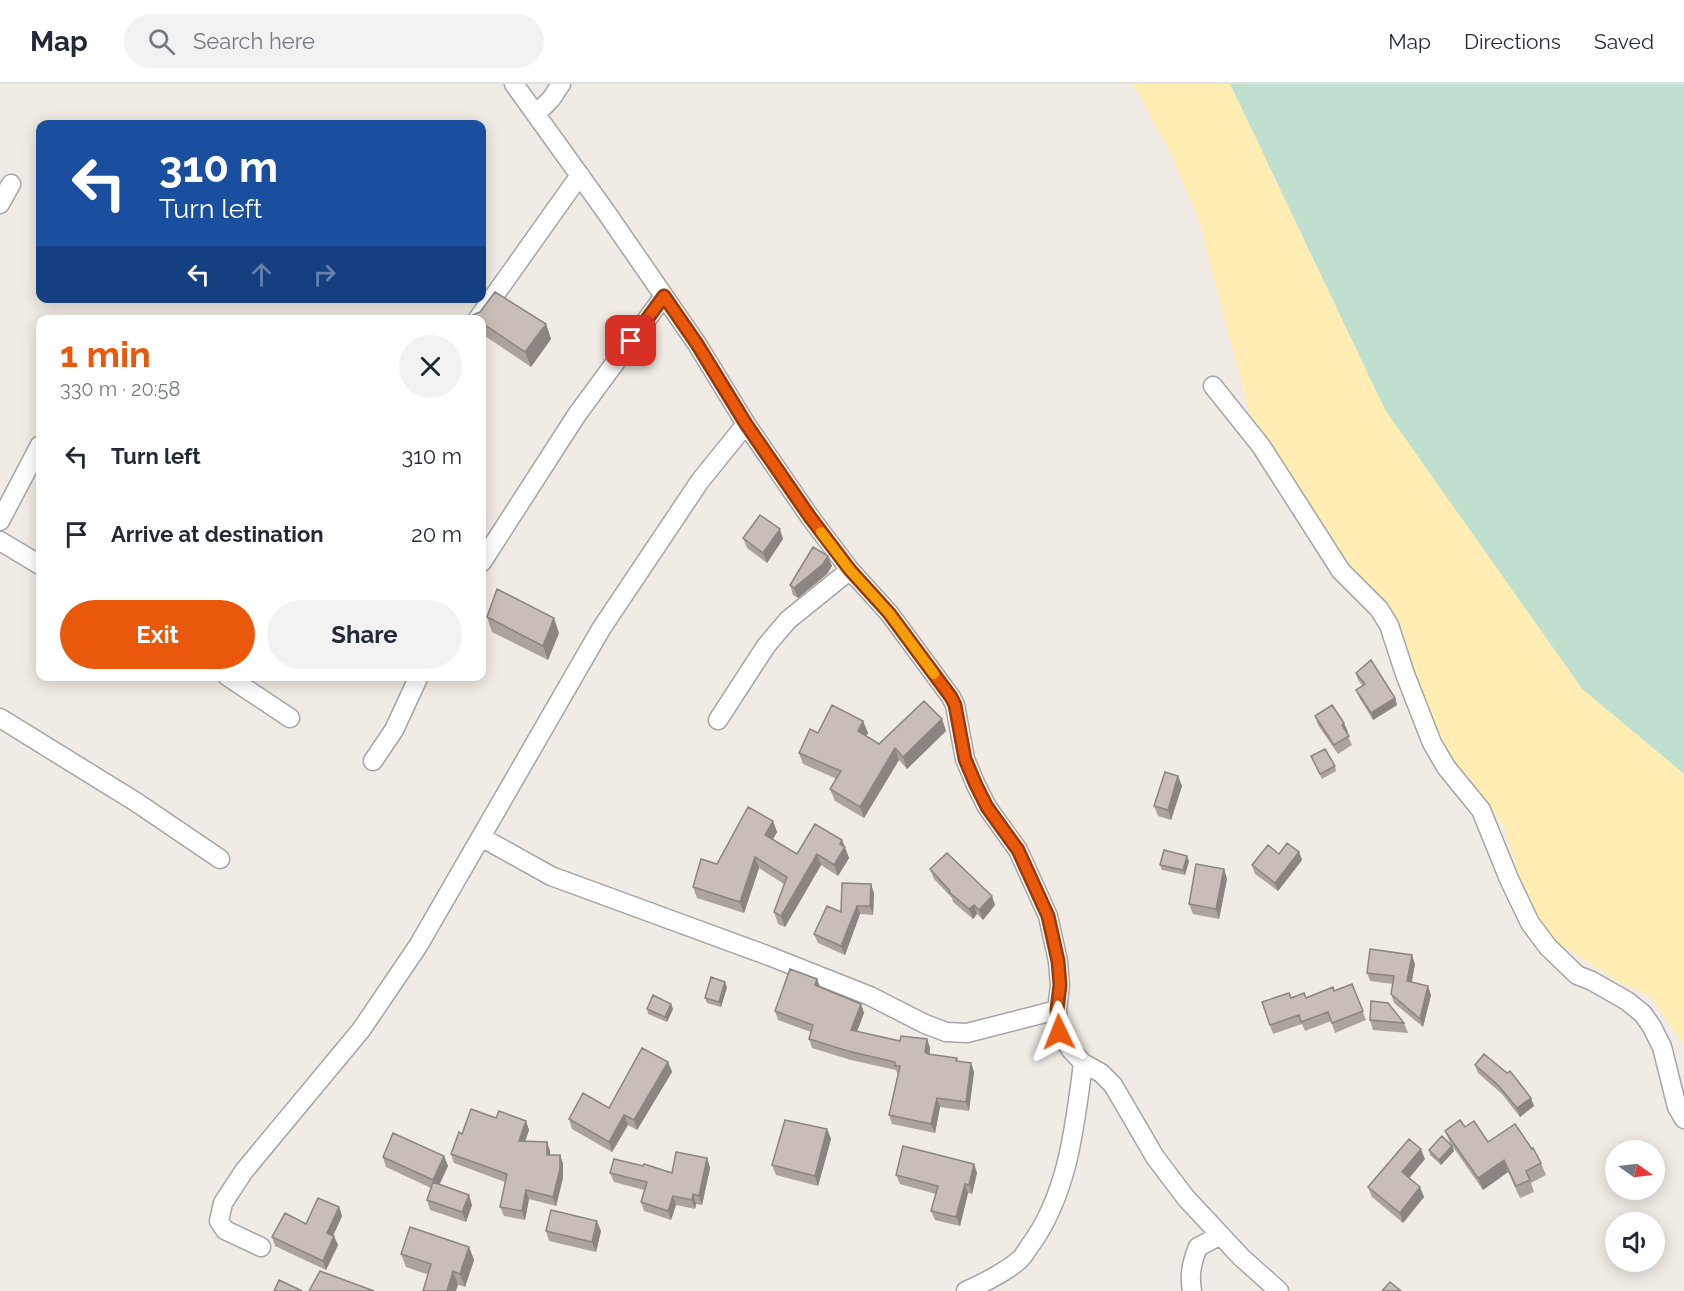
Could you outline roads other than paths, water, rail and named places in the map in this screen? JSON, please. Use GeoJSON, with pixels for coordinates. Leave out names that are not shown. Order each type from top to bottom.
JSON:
{"type":"FeatureCollection","features":[{"type":"Feature","properties":{"kind":"street"},"geometry":{"type":"LineString","coordinates":[[514,84],[697,344],[746,424],[810,517],[850,570],[889,613],[955,705],[965,759],[976,785],[987,807],[1018,850],[1048,916],[1058,961],[1059,1032],[1083,1063],[1101,1073],[1113,1085],[1155,1157],[1186,1198],[1279,1291]]}},
{"type":"Feature","properties":{"kind":"street"},"geometry":{"type":"LineString","coordinates":[[536,114],[551,99],[561,84]]}},
{"type":"Feature","properties":{"kind":"street"},"geometry":{"type":"LineString","coordinates":[[481,315],[580,175]]}},
{"type":"Feature","properties":{"kind":"street"},"geometry":{"type":"LineString","coordinates":[[0,204],[11,184]]}},
{"type":"Feature","properties":{"kind":"street"},"geometry":{"type":"LineString","coordinates":[[486,555],[576,416],[664,296]]}},
{"type":"Feature","properties":{"kind":"street"},"geometry":{"type":"LineString","coordinates":[[1213,386],[1261,446],[1341,571],[1379,609],[1389,625],[1432,743],[1446,767],[1481,810],[1530,923],[1548,947],[1577,975],[1628,1000],[1643,1014],[1662,1047],[1677,1107],[1684,1119]]}},
{"type":"Feature","properties":{"kind":"street"},"geometry":{"type":"LineString","coordinates":[[261,1247],[225,1230],[219,1221],[223,1203],[244,1171],[361,1030],[418,946],[601,629],[700,481],[746,424]]}},
{"type":"Feature","properties":{"kind":"street"},"geometry":{"type":"LineString","coordinates":[[0,521],[36,453]]}},
{"type":"Feature","properties":{"kind":"street"},"geometry":{"type":"LineString","coordinates":[[0,541],[36,563]]}},
{"type":"Feature","properties":{"kind":"street"},"geometry":{"type":"LineString","coordinates":[[718,720],[766,646],[788,620],[850,570]]}},
{"type":"Feature","properties":{"kind":"street"},"geometry":{"type":"LineString","coordinates":[[234,681],[290,718]]}},
{"type":"Feature","properties":{"kind":"street"},"geometry":{"type":"LineString","coordinates":[[373,761],[394,730],[416,681]]}},
{"type":"Feature","properties":{"kind":"street"},"geometry":{"type":"LineString","coordinates":[[0,718],[136,802],[219,860]]}},
{"type":"Feature","properties":{"kind":"street"},"geometry":{"type":"LineString","coordinates":[[481,837],[551,876],[769,956],[870,996],[946,1032],[967,1033],[1057,1010]]}},
{"type":"Feature","properties":{"kind":"street"},"geometry":{"type":"LineString","coordinates":[[966,1291],[1019,1261],[1042,1227],[1064,1173],[1075,1128],[1083,1063]]}},
{"type":"Feature","properties":{"kind":"street"},"geometry":{"type":"LineString","coordinates":[[1192,1291],[1190,1278],[1192,1261],[1198,1247],[1221,1235]]}}]}
